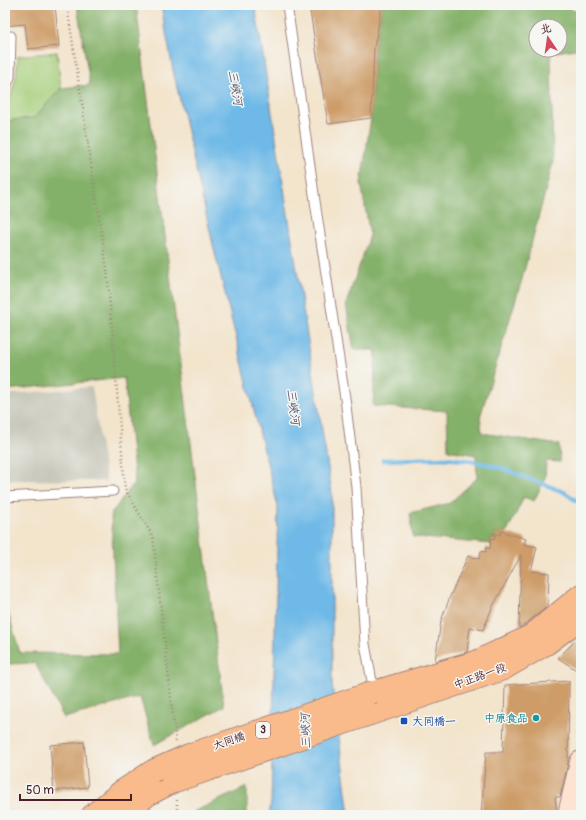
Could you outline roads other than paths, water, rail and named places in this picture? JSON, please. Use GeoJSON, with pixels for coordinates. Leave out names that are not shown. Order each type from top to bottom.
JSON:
{"type":"FeatureCollection","features":[{"type":"Feature","properties":{"kind":"main road","name":"中正路一段"},"geometry":{"type":"LineString","coordinates":[[374,692],[476,662],[531,636],[581,594]]}},
{"type":"Feature","properties":{"kind":"main road","name":"中正路一段"},"geometry":{"type":"LineString","coordinates":[[370,714],[504,669],[546,644],[581,618]]}},
{"type":"Feature","properties":{"kind":"main road","name":"大同橋"},"geometry":{"type":"LineString","coordinates":[[94,815],[121,792],[153,771],[189,755],[374,692]]}},
{"type":"Feature","properties":{"kind":"main road","name":"大同橋"},"geometry":{"type":"LineString","coordinates":[[121,815],[149,794],[175,788],[370,714]]}},
{"type":"Feature","properties":{"kind":"street"},"geometry":{"type":"LineString","coordinates":[[569,815],[581,762]]}},
{"type":"Feature","properties":{"kind":"lane"},"geometry":{"type":"LineString","coordinates":[[287,5],[353,457],[365,644],[374,692]]}},
{"type":"Feature","properties":{"kind":"lane"},"geometry":{"type":"LineString","coordinates":[[5,90],[10,77],[12,36]]}},
{"type":"Feature","properties":{"kind":"lane"},"geometry":{"type":"LineString","coordinates":[[5,497],[113,491]]}},
{"type":"Feature","properties":{"kind":"water","name":"三峽河"},"geometry":{"type":"Polygon","coordinates":[[[161,5],[255,5],[332,493],[332,684],[349,815],[269,815],[271,802],[278,507],[214,249],[173,70],[161,5]]]}},
{"type":"Feature","properties":{"kind":"waterway"},"geometry":{"type":"LineString","coordinates":[[383,460],[445,458],[472,461],[498,467],[564,492],[581,504]]}},
{"type":"Feature","properties":{"kind":"place","name":"中原食品"},"geometry":{"type":"Point","coordinates":[536,718]}},
{"type":"Feature","properties":{"kind":"place","name":"大同橋一"},"geometry":{"type":"Point","coordinates":[404,721]}}]}
